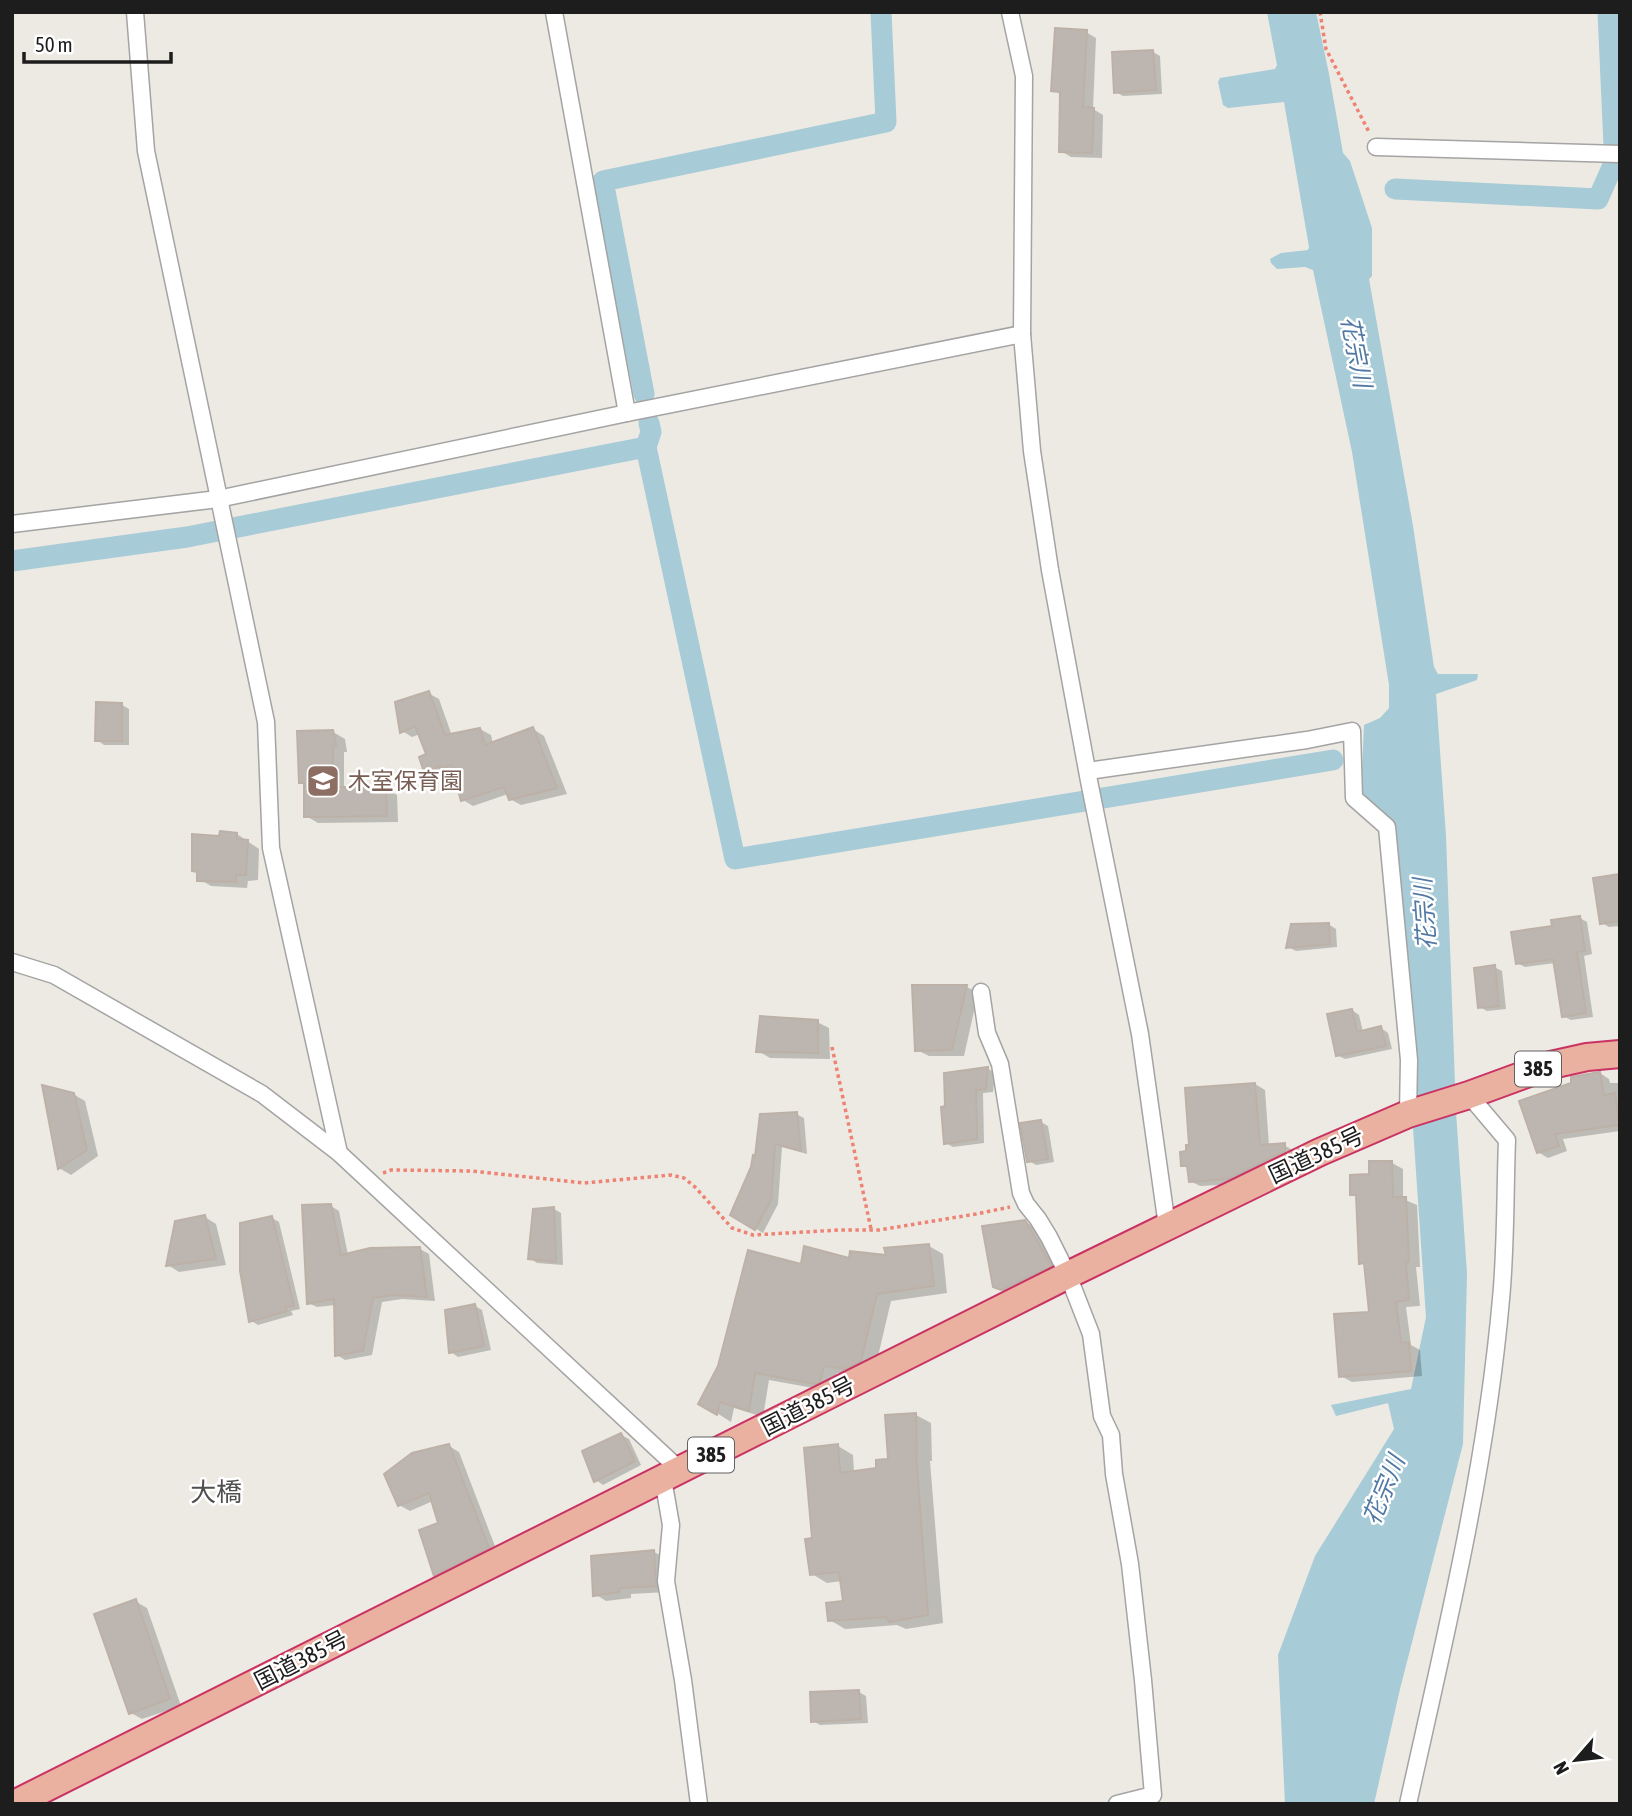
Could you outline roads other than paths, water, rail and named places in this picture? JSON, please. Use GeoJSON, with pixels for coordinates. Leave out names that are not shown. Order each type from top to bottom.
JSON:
{"type":"FeatureCollection","features":[{"type":"Feature","properties":{"kind":"highway","name":"国道385号"},"geometry":{"type":"LineString","coordinates":[[14,1804],[1068,1275],[1320,1152],[1410,1113],[1465,1097],[1551,1065],[1587,1057],[1620,1054]]}},
{"type":"Feature","properties":{"kind":"street"},"geometry":{"type":"LineString","coordinates":[[135,12],[146,151],[266,722],[271,848],[339,1153]]}},
{"type":"Feature","properties":{"kind":"street"},"geometry":{"type":"LineString","coordinates":[[554,12],[627,413]]}},
{"type":"Feature","properties":{"kind":"street"},"geometry":{"type":"LineString","coordinates":[[1010,12],[1024,76],[1022,334],[1032,451],[1048,557],[1094,806],[1140,1034],[1167,1226]]}},
{"type":"Feature","properties":{"kind":"street"},"geometry":{"type":"LineString","coordinates":[[1376,146],[1620,154]]}},
{"type":"Feature","properties":{"kind":"street"},"geometry":{"type":"LineString","coordinates":[[12,524],[218,499],[1022,334]]}},
{"type":"Feature","properties":{"kind":"street"},"geometry":{"type":"LineString","coordinates":[[1089,776],[1352,731],[1354,798],[1387,827],[1409,1060],[1410,1113]]}},
{"type":"Feature","properties":{"kind":"street"},"geometry":{"type":"LineString","coordinates":[[12,962],[54,975],[262,1094],[339,1153],[671,1474],[671,1525],[666,1581],[683,1680],[699,1804]]}},
{"type":"Feature","properties":{"kind":"street"},"geometry":{"type":"LineString","coordinates":[[981,992],[987,1033],[1000,1064],[1021,1193],[1044,1228],[1068,1275],[1091,1334],[1102,1416],[1111,1435],[1114,1474],[1130,1564],[1153,1795],[1118,1804]]}},
{"type":"Feature","properties":{"kind":"street"},"geometry":{"type":"LineString","coordinates":[[1408,1804],[1481,1458],[1502,1298],[1507,1140],[1465,1097]]}},
{"type":"Feature","properties":{"kind":"water","name":"花宗川"},"geometry":{"type":"Polygon","coordinates":[[[1267,12],[1316,12],[1343,153],[1350,161],[1372,228],[1372,276],[1369,279],[1413,526],[1434,667],[1438,674],[1478,674],[1477,680],[1436,694],[1446,836],[1456,1112],[1467,1273],[1463,1444],[1400,1689],[1374,1804],[1285,1804],[1278,1655],[1315,1556],[1394,1429],[1388,1403],[1336,1416],[1331,1405],[1411,1389],[1426,1317],[1392,823],[1363,798],[1364,725],[1380,718],[1389,708],[1389,685],[1352,452],[1313,270],[1305,267],[1277,269],[1270,259],[1281,253],[1308,250],[1309,247],[1284,102],[1228,108],[1223,105],[1218,82],[1220,78],[1275,69],[1277,65],[1267,12]]]}},
{"type":"Feature","properties":{"kind":"waterway"},"geometry":{"type":"LineString","coordinates":[[644,394],[603,181],[886,122],[881,12]]}},
{"type":"Feature","properties":{"kind":"waterway"},"geometry":{"type":"LineString","coordinates":[[1608,12],[1614,146]]}},
{"type":"Feature","properties":{"kind":"waterway"},"geometry":{"type":"LineString","coordinates":[[1395,189],[1598,199],[1614,163]]}},
{"type":"Feature","properties":{"kind":"waterway"},"geometry":{"type":"LineString","coordinates":[[646,447],[651,432],[649,423]]}},
{"type":"Feature","properties":{"kind":"waterway"},"geometry":{"type":"LineString","coordinates":[[12,561],[187,537],[646,447],[735,859],[1333,760]]}},
{"type":"Feature","properties":{"kind":"place","name":"木室保育園"},"geometry":{"type":"Point","coordinates":[323,781]}},
{"type":"Feature","properties":{"kind":"district","name":"大橋"},"geometry":{"type":"Point","coordinates":[216,1492]}}]}
